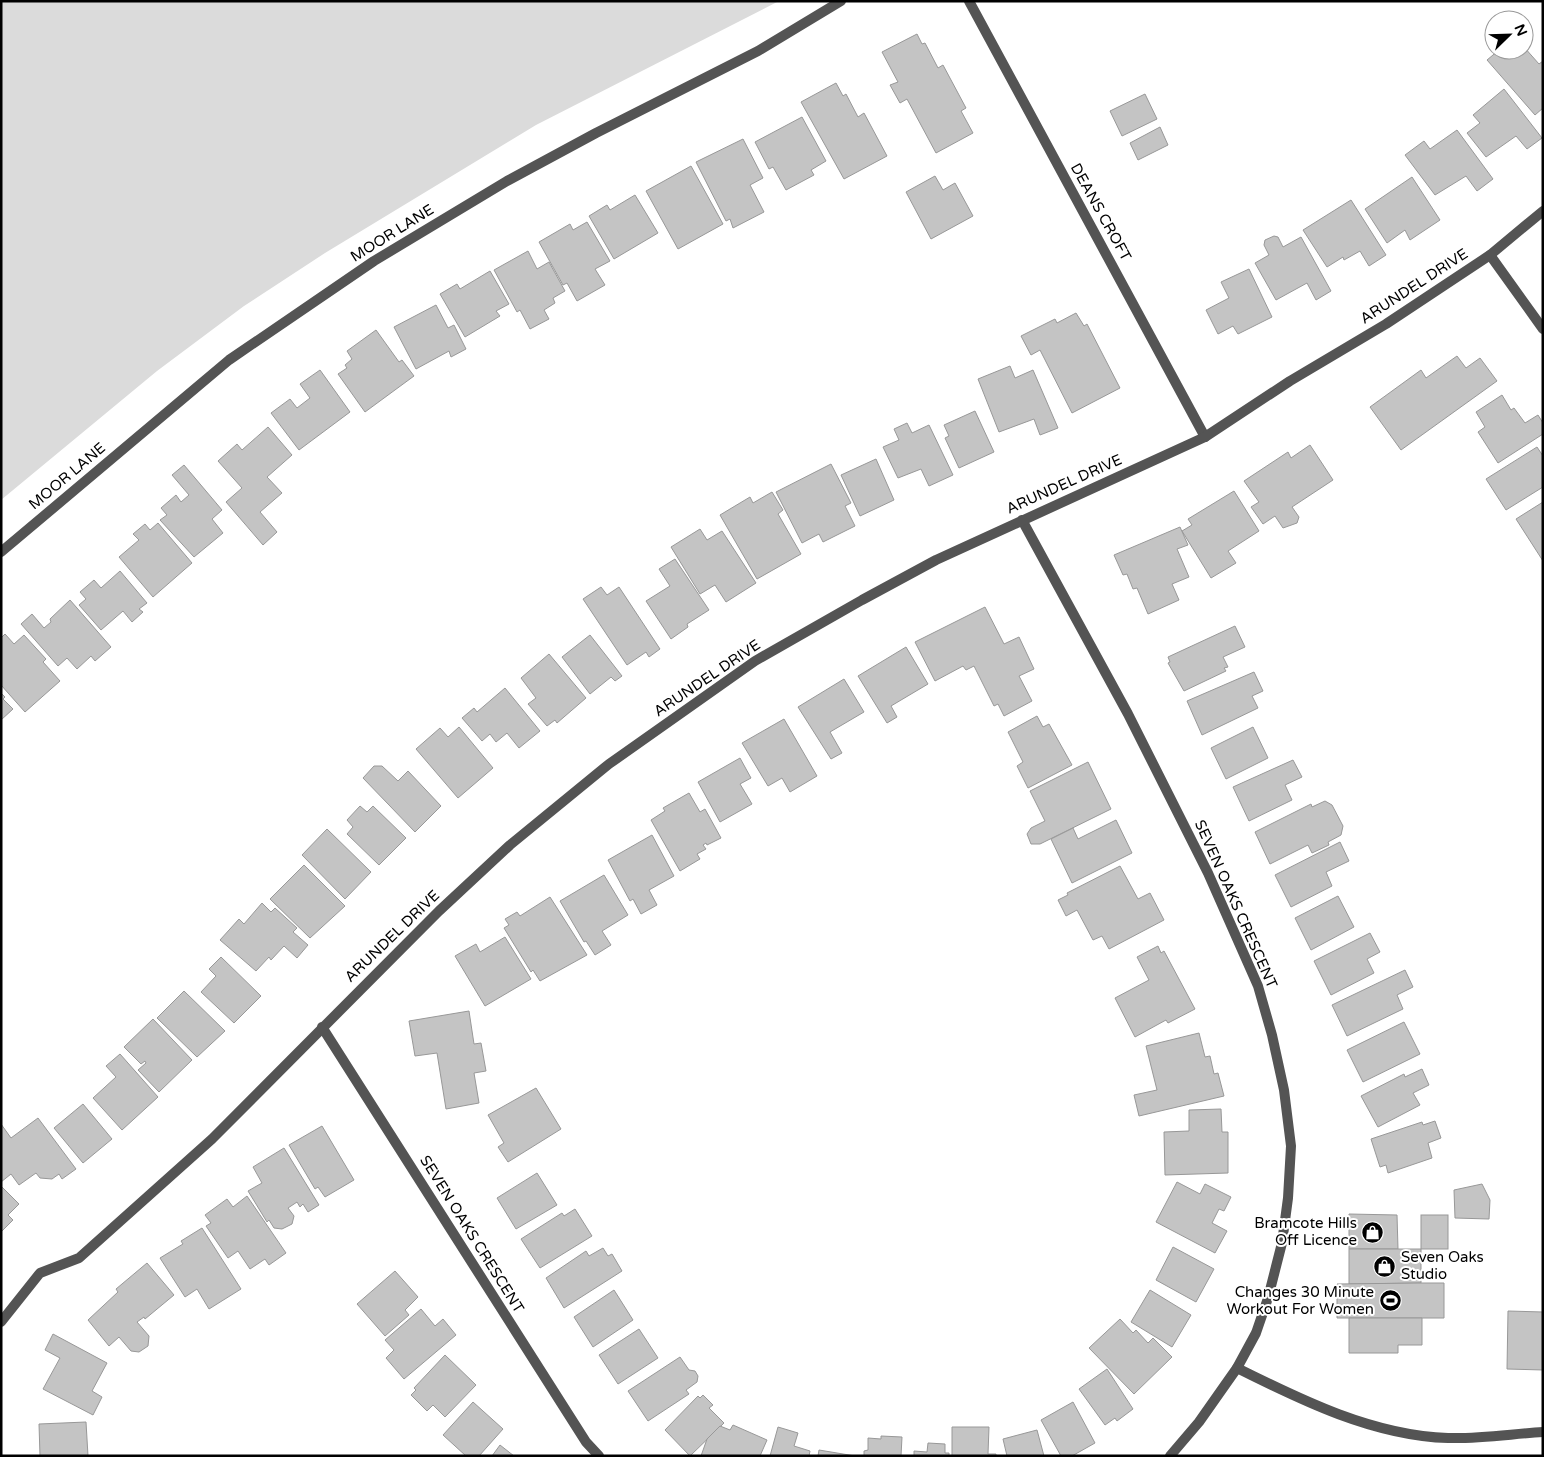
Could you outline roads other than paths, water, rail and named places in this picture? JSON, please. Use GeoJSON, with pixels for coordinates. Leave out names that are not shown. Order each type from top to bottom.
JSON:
{"type":"FeatureCollection","features":[{"type":"Feature","properties":{"kind":"street","name":"MOOR LANE"},"geometry":{"type":"LineString","coordinates":[[1,552],[230,360],[366,266],[507,181],[596,133],[758,51],[841,1]]}},
{"type":"Feature","properties":{"kind":"street","name":"DEANS CROFT"},"geometry":{"type":"LineString","coordinates":[[969,1],[1205,437]]}},
{"type":"Feature","properties":{"kind":"street","name":"ARUNDEL DRIVE"},"geometry":{"type":"LineString","coordinates":[[1,1322],[40,1272],[79,1258],[212,1139],[439,911],[496,858],[609,764],[755,661],[936,560],[1205,437],[1290,381],[1386,324],[1490,255],[1543,211]]}},
{"type":"Feature","properties":{"kind":"street"},"geometry":{"type":"LineString","coordinates":[[1490,255],[1543,329]]}},
{"type":"Feature","properties":{"kind":"street","name":"SEVEN OAKS CRESCENT"},"geometry":{"type":"LineString","coordinates":[[1022,520],[1128,714],[1208,873],[1258,986],[1272,1035],[1284,1090],[1291,1146],[1288,1198],[1282,1243],[1268,1298],[1256,1333],[1237,1368],[1199,1422],[1170,1456]]}},
{"type":"Feature","properties":{"kind":"street","name":"SEVEN OAKS CRESCENT"},"geometry":{"type":"LineString","coordinates":[[322,1027],[586,1442],[599,1456]]}},
{"type":"Feature","properties":{"kind":"street"},"geometry":{"type":"LineString","coordinates":[[1237,1368],[1338,1415],[1394,1430],[1447,1438],[1543,1432]]}},
{"type":"Feature","properties":{"kind":"place","name":"Bramcote Hills Off Licence"},"geometry":{"type":"Point","coordinates":[1373,1232]}},
{"type":"Feature","properties":{"kind":"place","name":"Seven Oaks Studio"},"geometry":{"type":"Point","coordinates":[1385,1266]}},
{"type":"Feature","properties":{"kind":"place","name":"Changes 30 Minute Workout For Women"},"geometry":{"type":"Point","coordinates":[1390,1301]}}]}
